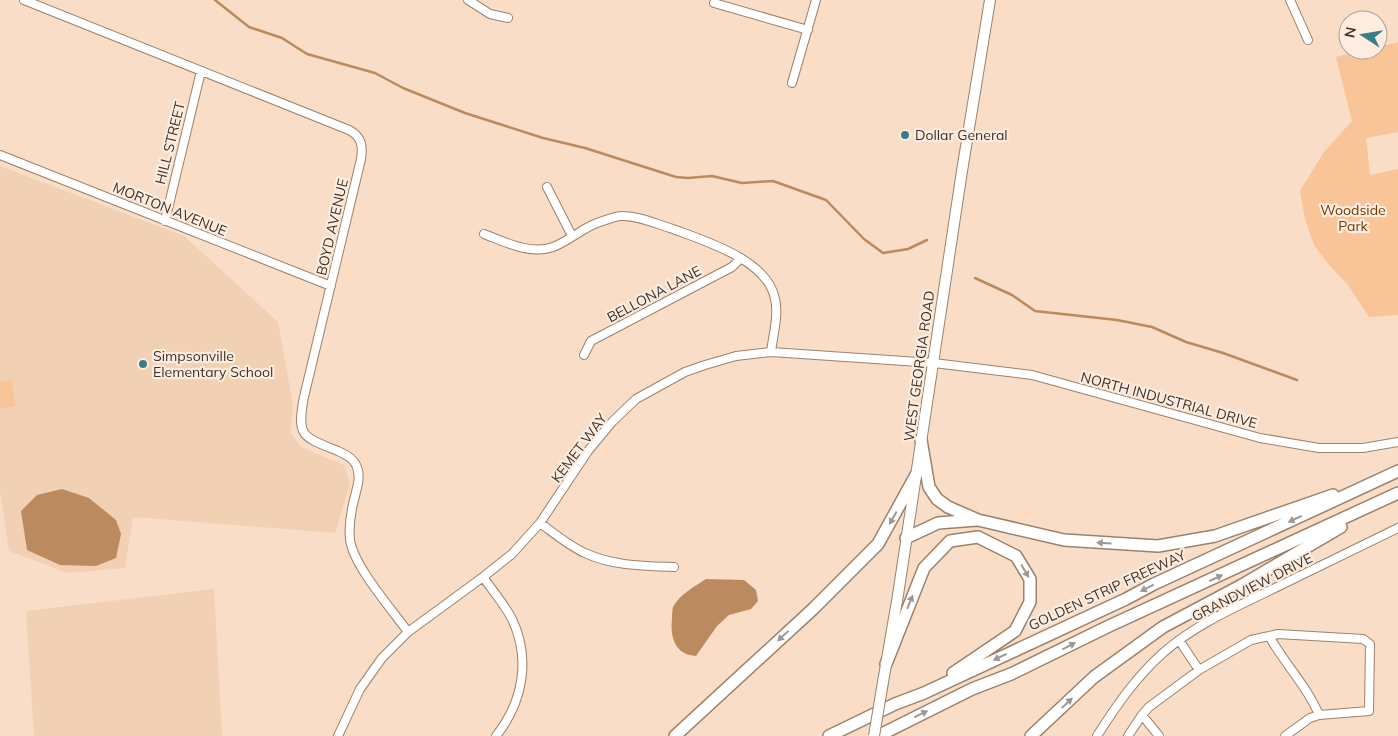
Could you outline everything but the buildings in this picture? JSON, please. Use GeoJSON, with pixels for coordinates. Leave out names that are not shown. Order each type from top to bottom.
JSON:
{"type":"FeatureCollection","features":[{"type":"Feature","properties":{"kind":"highway"},"geometry":{"type":"LineString","coordinates":[[922,440],[929,487],[937,499],[948,507],[978,520],[1064,540],[1158,546],[1215,536],[1387,477]]}},
{"type":"Feature","properties":{"kind":"highway","name":"GOLDEN STRIP FREEWAY"},"geometry":{"type":"LineString","coordinates":[[829,736],[894,704],[924,693],[1398,472]]}},
{"type":"Feature","properties":{"kind":"highway"},"geometry":{"type":"LineString","coordinates":[[676,736],[813,609],[878,544],[916,475]]}},
{"type":"Feature","properties":{"kind":"highway"},"geometry":{"type":"LineString","coordinates":[[878,736],[1146,609],[1398,494]]}},
{"type":"Feature","properties":{"kind":"highway"},"geometry":{"type":"LineString","coordinates":[[1031,736],[1094,677],[1163,627],[1242,585],[1398,494]]}},
{"type":"Feature","properties":{"kind":"highway"},"geometry":{"type":"LineString","coordinates":[[906,538],[938,523],[978,520]]}},
{"type":"Feature","properties":{"kind":"highway"},"geometry":{"type":"LineString","coordinates":[[886,664],[924,568],[950,542],[978,537],[1016,556],[1030,579],[1030,602],[1014,631],[924,693]]}},
{"type":"Feature","properties":{"kind":"main road","name":"WEST GEORGIA ROAD"},"geometry":{"type":"LineString","coordinates":[[874,736],[898,595],[962,171],[990,0]]}},
{"type":"Feature","properties":{"kind":"street","name":"BOYD AVENUE"},"geometry":{"type":"LineString","coordinates":[[24,0],[349,130],[360,140],[361,159],[304,397],[301,426],[305,435],[312,440],[343,453],[356,464],[358,480],[350,525],[350,541],[353,552],[363,570],[408,632]]}},
{"type":"Feature","properties":{"kind":"street"},"geometry":{"type":"LineString","coordinates":[[468,0],[490,14],[508,18]]}},
{"type":"Feature","properties":{"kind":"street"},"geometry":{"type":"LineString","coordinates":[[792,83],[816,0]]}},
{"type":"Feature","properties":{"kind":"street"},"geometry":{"type":"LineString","coordinates":[[1290,0],[1308,40]]}},
{"type":"Feature","properties":{"kind":"street"},"geometry":{"type":"LineString","coordinates":[[714,4],[808,30]]}},
{"type":"Feature","properties":{"kind":"street","name":"HILL STREET"},"geometry":{"type":"LineString","coordinates":[[165,220],[201,71]]}},
{"type":"Feature","properties":{"kind":"street","name":"MORTON AVENUE"},"geometry":{"type":"LineString","coordinates":[[0,155],[331,286]]}},
{"type":"Feature","properties":{"kind":"street"},"geometry":{"type":"LineString","coordinates":[[547,187],[572,236]]}},
{"type":"Feature","properties":{"kind":"street"},"geometry":{"type":"LineString","coordinates":[[484,234],[516,247],[534,250],[553,247],[592,225],[620,215],[638,217],[719,246],[752,266],[768,282],[775,298],[775,322],[771,352]]}},
{"type":"Feature","properties":{"kind":"street","name":"BELLONA LANE"},"geometry":{"type":"LineString","coordinates":[[584,356],[590,341],[732,267],[741,258]]}},
{"type":"Feature","properties":{"kind":"street","name":"KEMET WAY"},"geometry":{"type":"LineString","coordinates":[[338,736],[360,688],[382,658],[408,632],[512,554],[540,523],[588,451],[612,422],[636,400],[685,372],[736,356],[771,352],[934,363]]}},
{"type":"Feature","properties":{"kind":"street","name":"NORTH INDUSTRIAL DRIVE"},"geometry":{"type":"LineString","coordinates":[[934,363],[1032,375],[1265,439],[1319,448],[1363,448],[1398,442]]}},
{"type":"Feature","properties":{"kind":"street"},"geometry":{"type":"LineString","coordinates":[[540,523],[584,553],[605,561],[627,565],[674,567]]}},
{"type":"Feature","properties":{"kind":"street","name":"GRANDVIEW DRIVE"},"geometry":{"type":"LineString","coordinates":[[1097,736],[1115,706],[1140,676],[1162,653],[1179,640],[1213,618],[1398,528]]}},
{"type":"Feature","properties":{"kind":"street"},"geometry":{"type":"LineString","coordinates":[[483,577],[511,618],[521,650],[522,666],[519,695],[513,711],[496,736]]}},
{"type":"Feature","properties":{"kind":"street"},"geometry":{"type":"LineString","coordinates":[[1128,736],[1149,708],[1199,670],[1251,640],[1278,634],[1363,639],[1370,644],[1369,711],[1319,715],[1310,718],[1285,736]]}},
{"type":"Feature","properties":{"kind":"street"},"geometry":{"type":"LineString","coordinates":[[1269,636],[1314,701],[1319,715]]}},
{"type":"Feature","properties":{"kind":"street"},"geometry":{"type":"LineString","coordinates":[[1179,640],[1199,670]]}},
{"type":"Feature","properties":{"kind":"street"},"geometry":{"type":"LineString","coordinates":[[1142,715],[1158,736]]}},
{"type":"Feature","properties":{"kind":"shaded area","name":"Simpsonville Elementary School"},"geometry":{"type":"Polygon","coordinates":[[[0,166],[184,236],[278,322],[293,405],[290,432],[301,447],[344,465],[350,484],[335,533],[133,517],[125,568],[68,573],[9,551],[0,491],[0,166]]]}},
{"type":"Feature","properties":{"kind":"shaded area"},"geometry":{"type":"Polygon","coordinates":[[[62,489],[89,498],[116,520],[121,534],[116,558],[96,566],[60,565],[27,550],[21,511],[37,495],[62,489]]]}},
{"type":"Feature","properties":{"kind":"shaded area"},"geometry":{"type":"Polygon","coordinates":[[[706,579],[744,580],[756,590],[758,601],[751,609],[729,615],[717,626],[696,656],[689,655],[679,649],[673,638],[673,607],[683,595],[706,579]]]}},
{"type":"Feature","properties":{"kind":"shaded area"},"geometry":{"type":"Polygon","coordinates":[[[214,589],[222,736],[34,736],[26,611],[214,589]]]}},
{"type":"Feature","properties":{"kind":"green space","name":"Woodside Park"},"geometry":{"type":"Polygon","coordinates":[[[1398,42],[1398,132],[1366,138],[1370,175],[1398,169],[1398,315],[1369,317],[1348,285],[1329,265],[1314,245],[1305,219],[1300,191],[1324,152],[1352,121],[1336,57],[1338,57],[1338,60],[1388,60],[1388,44],[1398,42]]]}},
{"type":"Feature","properties":{"kind":"green space"},"geometry":{"type":"Polygon","coordinates":[[[12,380],[15,406],[0,408],[0,382],[12,380]]]}},
{"type":"Feature","properties":{"kind":"waterway"},"geometry":{"type":"LineString","coordinates":[[215,0],[249,27],[282,38],[307,54],[375,73],[403,88],[465,113],[676,177],[712,176],[742,183],[773,181],[826,200],[864,239],[883,253],[908,249],[927,240]]}},
{"type":"Feature","properties":{"kind":"waterway"},"geometry":{"type":"LineString","coordinates":[[975,278],[1012,295],[1035,311],[1117,320],[1152,327],[1186,342],[1223,353],[1297,380]]}},
{"type":"Feature","properties":{"kind":"place","name":"Dollar General"},"geometry":{"type":"Point","coordinates":[905,135]}},
{"type":"Feature","properties":{"kind":"place","name":"Simpsonville Elementary School"},"geometry":{"type":"Point","coordinates":[143,364]}}]}
